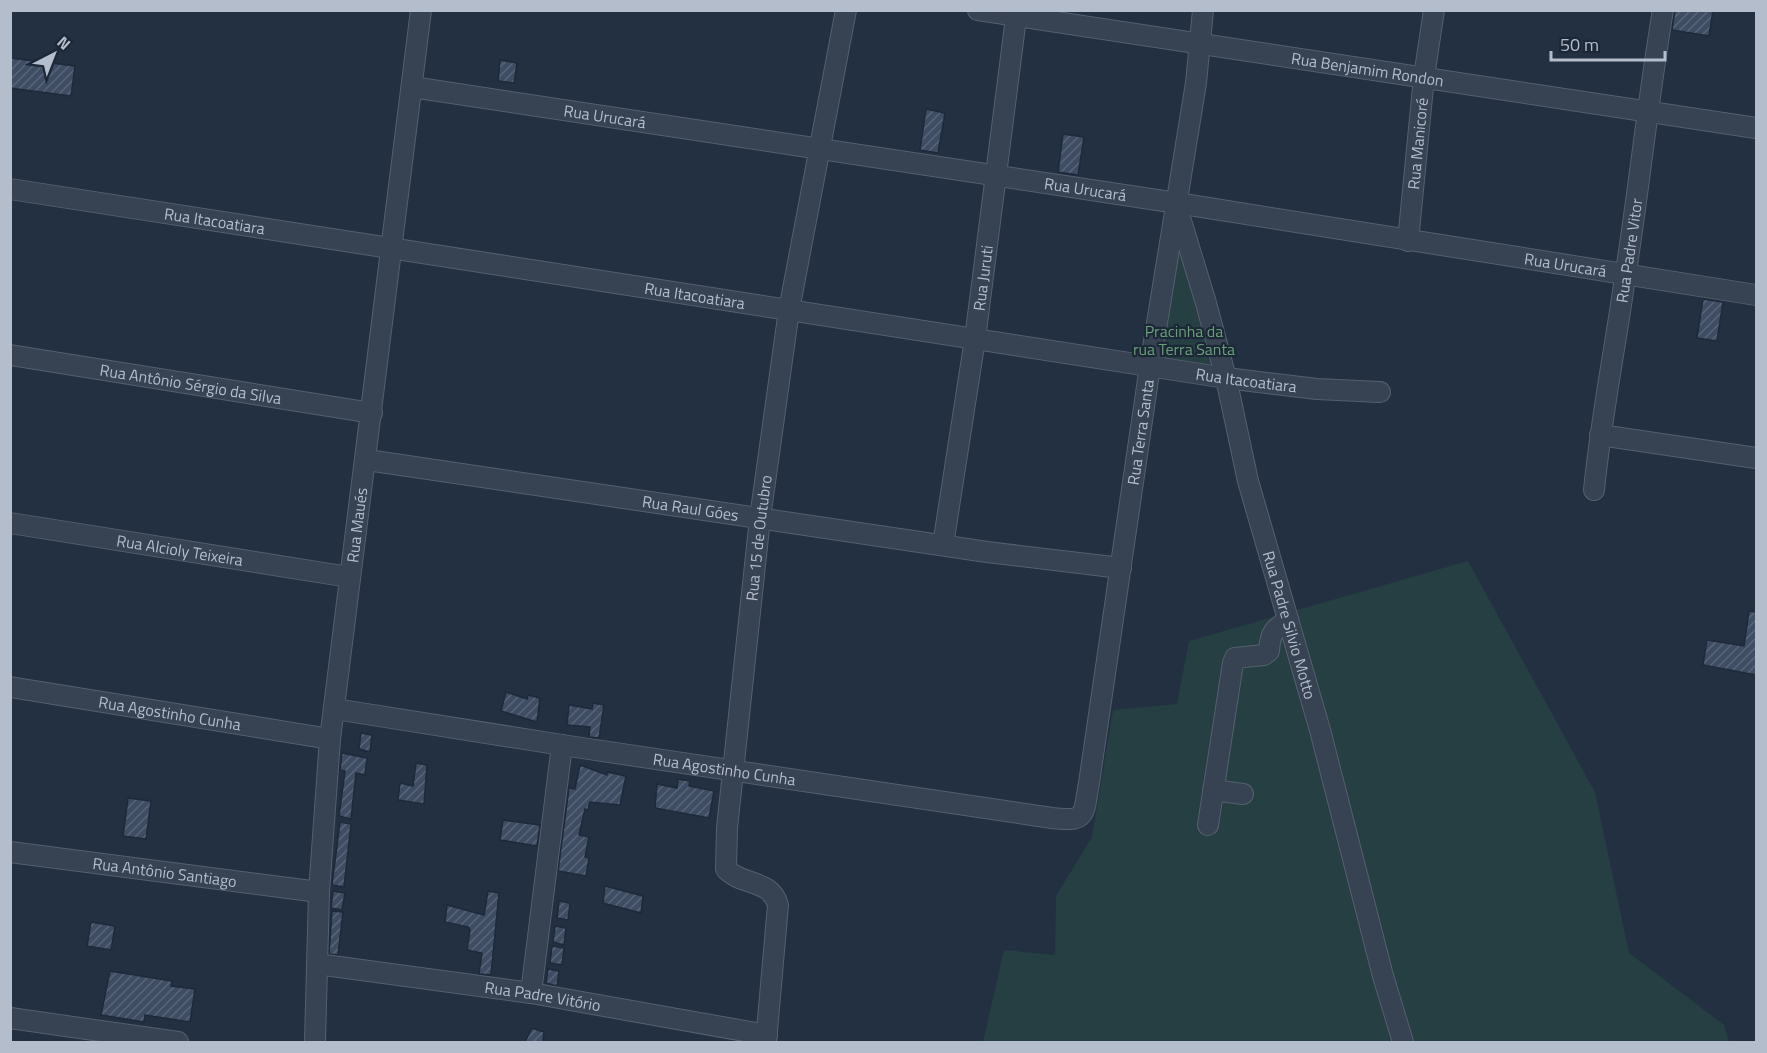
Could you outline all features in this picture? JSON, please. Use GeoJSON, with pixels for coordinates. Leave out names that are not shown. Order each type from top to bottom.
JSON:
{"type":"FeatureCollection","features":[{"type":"Feature","properties":{"kind":"street","name":"Rua Maués"},"geometry":{"type":"LineString","coordinates":[[315,1042],[319,892],[330,739],[367,460],[421,10]]}},
{"type":"Feature","properties":{"kind":"street","name":"Rua 15 de Outubro"},"geometry":{"type":"LineString","coordinates":[[766,1039],[777,906],[776,898],[764,886],[731,874],[726,869],[733,771],[760,518],[789,310],[846,10]]}},
{"type":"Feature","properties":{"kind":"street","name":"Rua Benjamim Rondon"},"geometry":{"type":"LineString","coordinates":[[978,10],[1017,13],[1756,128]]}},
{"type":"Feature","properties":{"kind":"street","name":"Rua Terra Santa"},"geometry":{"type":"LineString","coordinates":[[1089,783],[1150,366],[1196,83],[1198,42],[1203,10]]}},
{"type":"Feature","properties":{"kind":"street","name":"Rua Manicoré"},"geometry":{"type":"LineString","coordinates":[[1408,241],[1424,77],[1434,10]]}},
{"type":"Feature","properties":{"kind":"street","name":"Rua Padre Vitor"},"geometry":{"type":"LineString","coordinates":[[1594,490],[1600,435],[1626,276],[1646,110],[1663,10]]}},
{"type":"Feature","properties":{"kind":"street","name":"Rua Juruti"},"geometry":{"type":"LineString","coordinates":[[944,545],[975,339],[1017,13]]}},
{"type":"Feature","properties":{"kind":"street","name":"Rua Urucará"},"geometry":{"type":"LineString","coordinates":[[412,87],[1756,295]]}},
{"type":"Feature","properties":{"kind":"street","name":"Rua Itacoatiara"},"geometry":{"type":"LineString","coordinates":[[10,189],[1226,378],[1317,389],[1380,392]]}},
{"type":"Feature","properties":{"kind":"street","name":"Rua Padre Silvio Motto"},"geometry":{"type":"LineString","coordinates":[[1177,205],[1226,378],[1248,481],[1403,1042]]}},
{"type":"Feature","properties":{"kind":"street","name":"Rua Antônio Sérgio da Silva"},"geometry":{"type":"LineString","coordinates":[[10,355],[372,413]]}},
{"type":"Feature","properties":{"kind":"street"},"geometry":{"type":"LineString","coordinates":[[1600,435],[1756,458]]}},
{"type":"Feature","properties":{"kind":"street","name":"Rua Raul Góes"},"geometry":{"type":"LineString","coordinates":[[367,460],[944,545],[1120,567]]}},
{"type":"Feature","properties":{"kind":"street","name":"Rua Alcioly Teixeira"},"geometry":{"type":"LineString","coordinates":[[10,523],[350,577]]}},
{"type":"Feature","properties":{"kind":"street"},"geometry":{"type":"LineString","coordinates":[[1208,825],[1234,658],[1264,656],[1269,651],[1270,635],[1274,629],[1288,620]]}},
{"type":"Feature","properties":{"kind":"street","name":"Rua Agostinho Cunha"},"geometry":{"type":"LineString","coordinates":[[10,687],[330,739]]}},
{"type":"Feature","properties":{"kind":"street","name":"Rua Agostinho Cunha"},"geometry":{"type":"LineString","coordinates":[[335,709],[733,771],[1072,820],[1079,818],[1084,810],[1089,783]]}},
{"type":"Feature","properties":{"kind":"street"},"geometry":{"type":"LineString","coordinates":[[531,993],[562,745]]}},
{"type":"Feature","properties":{"kind":"street"},"geometry":{"type":"LineString","coordinates":[[1214,790],[1243,794]]}},
{"type":"Feature","properties":{"kind":"street","name":"Rua Antônio Santiago"},"geometry":{"type":"LineString","coordinates":[[10,852],[319,892]]}},
{"type":"Feature","properties":{"kind":"street","name":"Rua Padre Vitório"},"geometry":{"type":"LineString","coordinates":[[317,964],[531,993],[766,1039]]}},
{"type":"Feature","properties":{"kind":"street"},"geometry":{"type":"LineString","coordinates":[[10,1018],[178,1042]]}},
{"type":"Feature","properties":{"kind":"green space","name":"Pracinha da rua Terra Santa"},"geometry":{"type":"Polygon","coordinates":[[[1177,203],[1224,376],[1150,365],[1177,203]]]}},
{"type":"Feature","properties":{"kind":"green space"},"geometry":{"type":"Polygon","coordinates":[[[1468,561],[1595,792],[1629,953],[1724,1025],[1729,1042],[983,1042],[1004,950],[1055,955],[1056,896],[1092,837],[1113,710],[1177,704],[1189,641],[1468,561]]]}},
{"type":"Feature","properties":{"kind":"building"},"geometry":{"type":"Polygon","coordinates":[[[1675,10],[1713,10],[1709,36],[1672,30],[1675,10]]]}},
{"type":"Feature","properties":{"kind":"building"},"geometry":{"type":"Polygon","coordinates":[[[10,58],[75,66],[71,96],[10,88],[10,58]]]}},
{"type":"Feature","properties":{"kind":"building"},"geometry":{"type":"Polygon","coordinates":[[[500,60],[517,63],[514,83],[498,81],[500,60]]]}},
{"type":"Feature","properties":{"kind":"building"},"geometry":{"type":"Polygon","coordinates":[[[926,109],[945,113],[938,153],[920,150],[926,109]]]}},
{"type":"Feature","properties":{"kind":"building"},"geometry":{"type":"Polygon","coordinates":[[[1063,134],[1084,137],[1078,175],[1058,172],[1063,134]]]}},
{"type":"Feature","properties":{"kind":"building"},"geometry":{"type":"Polygon","coordinates":[[[1703,299],[1723,302],[1717,341],[1697,338],[1703,299]]]}},
{"type":"Feature","properties":{"kind":"building"},"geometry":{"type":"Polygon","coordinates":[[[1749,611],[1756,612],[1756,675],[1703,665],[1707,640],[1744,646],[1749,611]]]}},
{"type":"Feature","properties":{"kind":"building"},"geometry":{"type":"Polygon","coordinates":[[[506,692],[527,699],[528,695],[540,698],[537,722],[501,711],[506,692]]]}},
{"type":"Feature","properties":{"kind":"building"},"geometry":{"type":"Polygon","coordinates":[[[593,703],[604,705],[599,738],[589,737],[590,727],[567,725],[569,705],[592,709],[593,703]]]}},
{"type":"Feature","properties":{"kind":"building"},"geometry":{"type":"Polygon","coordinates":[[[361,733],[372,735],[370,752],[359,749],[361,733]]]}},
{"type":"Feature","properties":{"kind":"building"},"geometry":{"type":"Polygon","coordinates":[[[342,753],[367,758],[365,775],[356,773],[351,819],[339,816],[345,771],[340,770],[342,753]]]}},
{"type":"Feature","properties":{"kind":"building"},"geometry":{"type":"Polygon","coordinates":[[[416,763],[427,765],[424,804],[398,800],[400,783],[413,786],[416,763]]]}},
{"type":"Feature","properties":{"kind":"building"},"geometry":{"type":"Polygon","coordinates":[[[580,765],[607,775],[607,772],[626,776],[620,805],[590,802],[588,810],[585,809],[579,835],[589,837],[585,857],[589,858],[586,876],[558,871],[569,788],[575,789],[580,765]]]}},
{"type":"Feature","properties":{"kind":"building"},"geometry":{"type":"Polygon","coordinates":[[[678,779],[690,781],[689,786],[714,791],[709,818],[655,808],[657,784],[677,788],[678,779]]]}},
{"type":"Feature","properties":{"kind":"building"},"geometry":{"type":"Polygon","coordinates":[[[128,798],[151,801],[146,839],[123,836],[128,798]]]}},
{"type":"Feature","properties":{"kind":"building"},"geometry":{"type":"Polygon","coordinates":[[[503,820],[540,825],[537,846],[500,840],[503,820]]]}},
{"type":"Feature","properties":{"kind":"building"},"geometry":{"type":"Polygon","coordinates":[[[340,822],[351,824],[344,887],[332,885],[340,822]]]}},
{"type":"Feature","properties":{"kind":"building"},"geometry":{"type":"Polygon","coordinates":[[[605,886],[643,896],[641,913],[603,903],[605,886]]]}},
{"type":"Feature","properties":{"kind":"building"},"geometry":{"type":"Polygon","coordinates":[[[333,891],[345,893],[342,910],[331,908],[333,891]]]}},
{"type":"Feature","properties":{"kind":"building"},"geometry":{"type":"Polygon","coordinates":[[[488,891],[499,893],[491,975],[479,974],[482,953],[467,950],[470,930],[468,927],[445,922],[447,905],[484,915],[488,891]]]}},
{"type":"Feature","properties":{"kind":"building"},"geometry":{"type":"Polygon","coordinates":[[[559,901],[570,903],[568,920],[557,918],[559,901]]]}},
{"type":"Feature","properties":{"kind":"building"},"geometry":{"type":"Polygon","coordinates":[[[332,911],[343,912],[338,955],[329,954],[332,911]]]}},
{"type":"Feature","properties":{"kind":"building"},"geometry":{"type":"Polygon","coordinates":[[[91,922],[115,926],[111,950],[87,946],[91,922]]]}},
{"type":"Feature","properties":{"kind":"building"},"geometry":{"type":"Polygon","coordinates":[[[555,926],[566,928],[564,945],[553,942],[555,926]]]}},
{"type":"Feature","properties":{"kind":"building"},"geometry":{"type":"Polygon","coordinates":[[[552,946],[564,948],[562,965],[550,963],[552,946]]]}},
{"type":"Feature","properties":{"kind":"building"},"geometry":{"type":"Polygon","coordinates":[[[548,969],[559,971],[557,986],[546,983],[548,969]]]}},
{"type":"Feature","properties":{"kind":"building"},"geometry":{"type":"Polygon","coordinates":[[[110,971],[172,981],[171,986],[195,989],[190,1022],[145,1015],[144,1022],[101,1015],[110,971]]]}},
{"type":"Feature","properties":{"kind":"building"},"geometry":{"type":"Polygon","coordinates":[[[532,1028],[544,1032],[543,1042],[525,1042],[532,1028]]]}}]}
